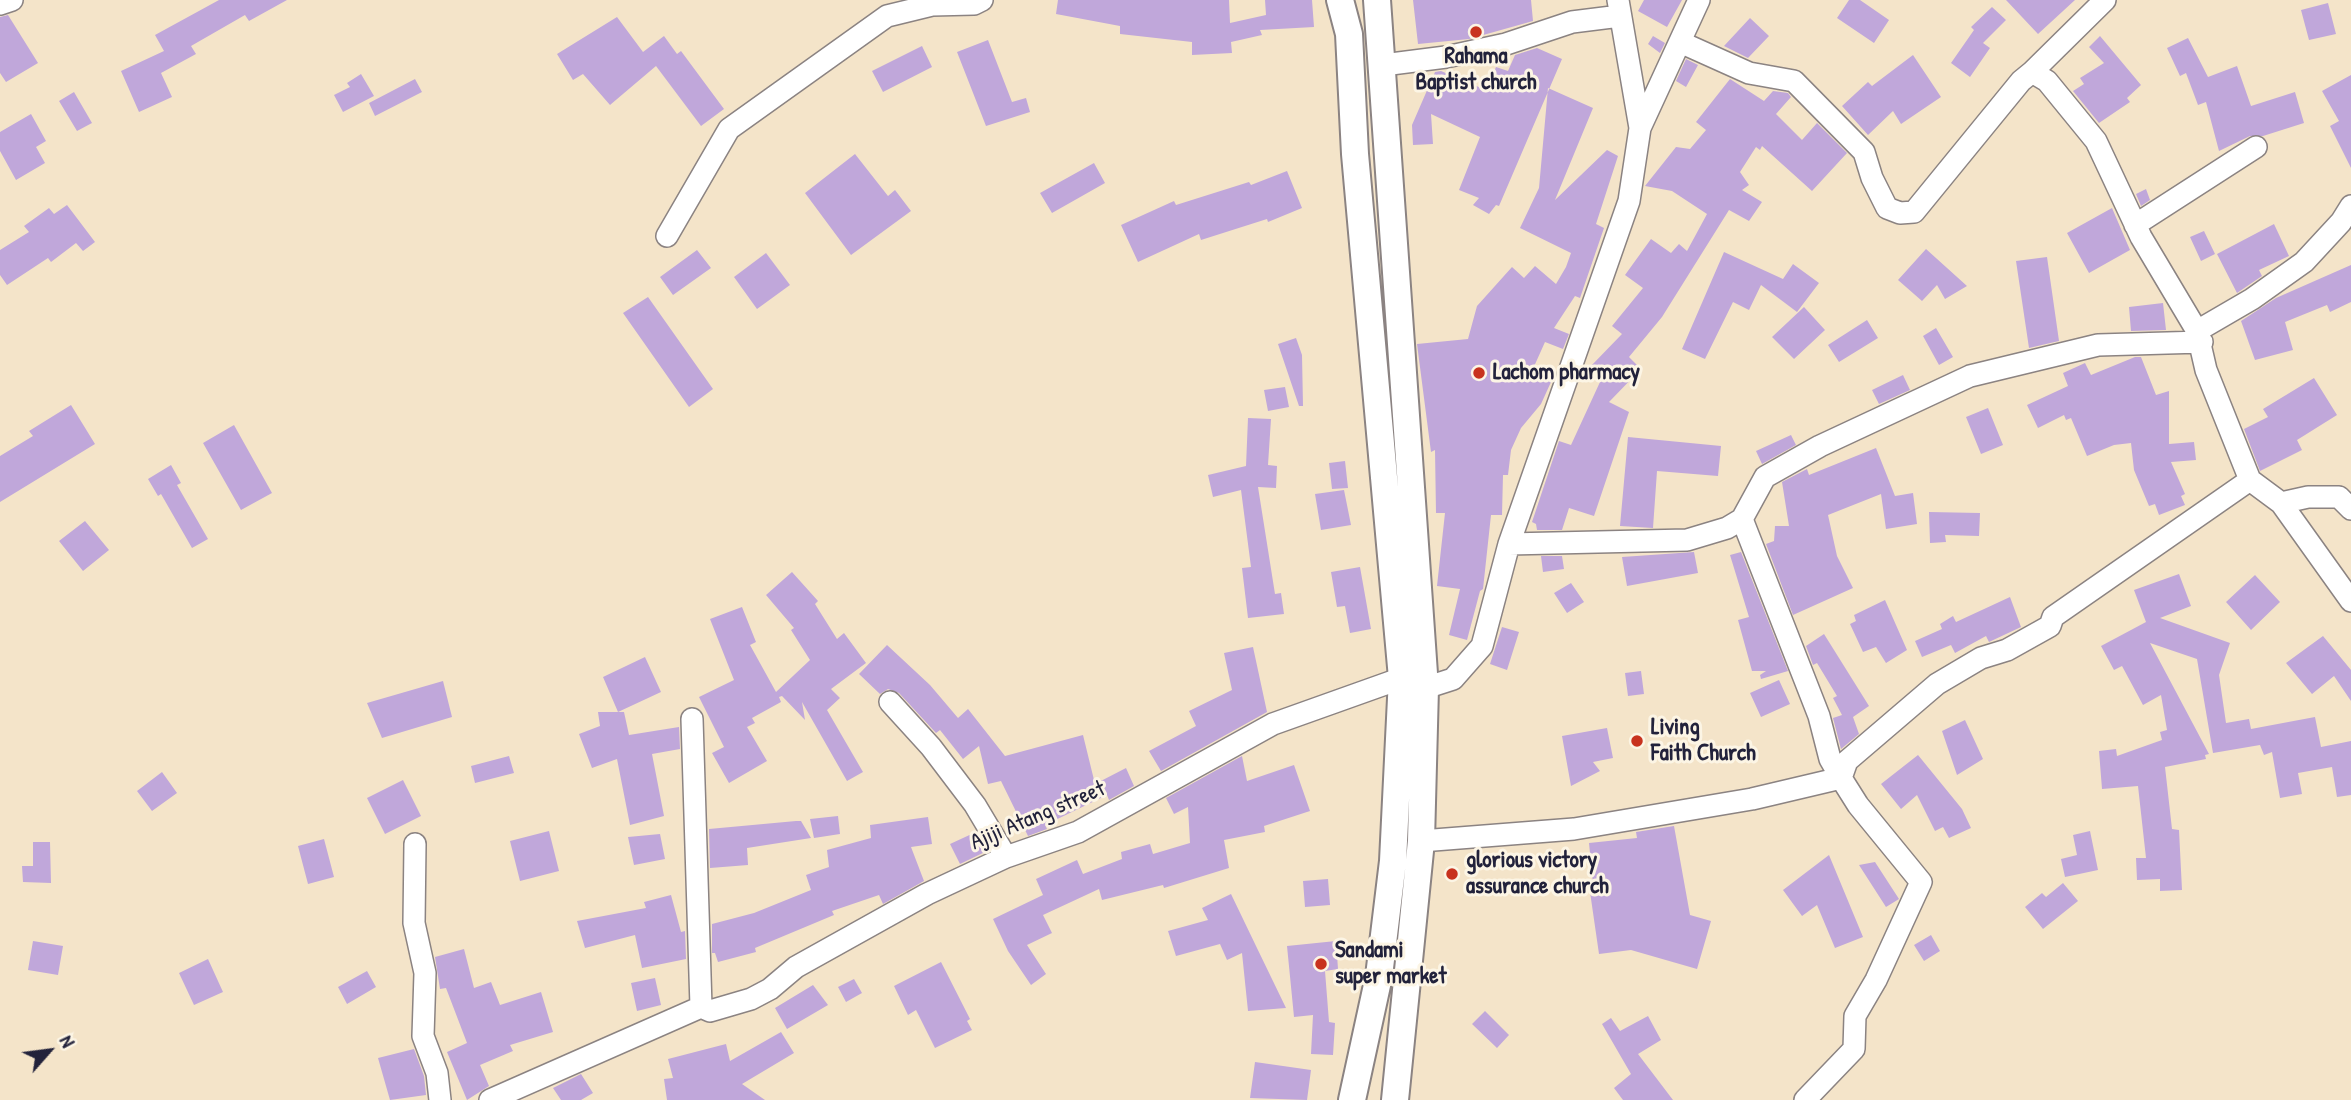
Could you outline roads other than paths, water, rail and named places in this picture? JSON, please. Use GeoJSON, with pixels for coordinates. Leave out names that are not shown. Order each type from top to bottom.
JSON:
{"type":"FeatureCollection","features":[{"type":"Feature","properties":{"kind":"main road"},"geometry":{"type":"LineString","coordinates":[[1340,0],[1349,34],[1355,154],[1414,683],[1379,976],[1352,1100]]}},
{"type":"Feature","properties":{"kind":"main road"},"geometry":{"type":"LineString","coordinates":[[1377,0],[1383,65],[1421,841],[1395,1100]]}},
{"type":"Feature","properties":{"kind":"street"},"geometry":{"type":"LineString","coordinates":[[0,4],[12,0]]}},
{"type":"Feature","properties":{"kind":"street"},"geometry":{"type":"LineString","coordinates":[[667,236],[729,129],[887,16],[932,5],[974,4],[982,0]]}},
{"type":"Feature","properties":{"kind":"street"},"geometry":{"type":"LineString","coordinates":[[1640,128],[1699,0]]}},
{"type":"Feature","properties":{"kind":"street"},"geometry":{"type":"LineString","coordinates":[[1680,42],[1749,73],[1794,80],[1864,152],[1872,178],[1887,208],[1900,213],[1914,212],[2032,72],[2105,0]]}},
{"type":"Feature","properties":{"kind":"street"},"geometry":{"type":"LineString","coordinates":[[1383,65],[1446,57],[1506,44],[1619,8],[1640,128]]}},
{"type":"Feature","properties":{"kind":"street"},"geometry":{"type":"LineString","coordinates":[[2032,72],[2047,81],[2096,141],[2136,225],[2200,337],[2206,370],[2250,481],[2281,503],[2351,601]]}},
{"type":"Feature","properties":{"kind":"street","name":"Ajiji Atang street"},"geometry":{"type":"LineString","coordinates":[[489,1100],[701,1006],[710,1011],[751,999],[808,960],[927,894],[1006,857],[1078,832],[1273,724],[1414,683],[1453,679],[1482,646],[1508,544],[1629,201],[1640,128]]}},
{"type":"Feature","properties":{"kind":"street"},"geometry":{"type":"LineString","coordinates":[[2136,225],[2256,147]]}},
{"type":"Feature","properties":{"kind":"street"},"geometry":{"type":"LineString","coordinates":[[1508,544],[1687,540],[1727,528],[1742,519],[1765,477],[1820,446],[1970,376],[2098,345],[2200,337],[2304,262],[2341,222],[2351,206]]}},
{"type":"Feature","properties":{"kind":"street"},"geometry":{"type":"LineString","coordinates":[[1841,778],[1847,761],[1937,684],[1981,658],[2007,650],[2050,626],[2053,617],[2250,481]]}},
{"type":"Feature","properties":{"kind":"street"},"geometry":{"type":"LineString","coordinates":[[2281,503],[2308,497],[2339,497],[2351,509]]}},
{"type":"Feature","properties":{"kind":"street"},"geometry":{"type":"LineString","coordinates":[[1742,519],[1819,716],[1830,759],[1858,805],[1921,882],[1876,980],[1854,1016],[1854,1049],[1805,1100]]}},
{"type":"Feature","properties":{"kind":"street"},"geometry":{"type":"LineString","coordinates":[[890,702],[931,747],[975,804],[1006,857]]}},
{"type":"Feature","properties":{"kind":"street"},"geometry":{"type":"LineString","coordinates":[[692,719],[701,1006]]}},
{"type":"Feature","properties":{"kind":"street"},"geometry":{"type":"LineString","coordinates":[[1421,841],[1574,829],[1752,799],[1841,778]]}},
{"type":"Feature","properties":{"kind":"street"},"geometry":{"type":"LineString","coordinates":[[415,844],[414,923],[425,973],[423,1037],[437,1073],[440,1100]]}},
{"type":"Feature","properties":{"kind":"place","name":"Rahama Baptist church"},"geometry":{"type":"Point","coordinates":[1476,32]}},
{"type":"Feature","properties":{"kind":"place","name":"Lachom pharmacy"},"geometry":{"type":"Point","coordinates":[1479,373]}},
{"type":"Feature","properties":{"kind":"place","name":"Living Faith Church"},"geometry":{"type":"Point","coordinates":[1637,741]}},
{"type":"Feature","properties":{"kind":"place","name":"glorious victory assurance church"},"geometry":{"type":"Point","coordinates":[1452,874]}},
{"type":"Feature","properties":{"kind":"place","name":"Sandami super market"},"geometry":{"type":"Point","coordinates":[1321,964]}}]}
